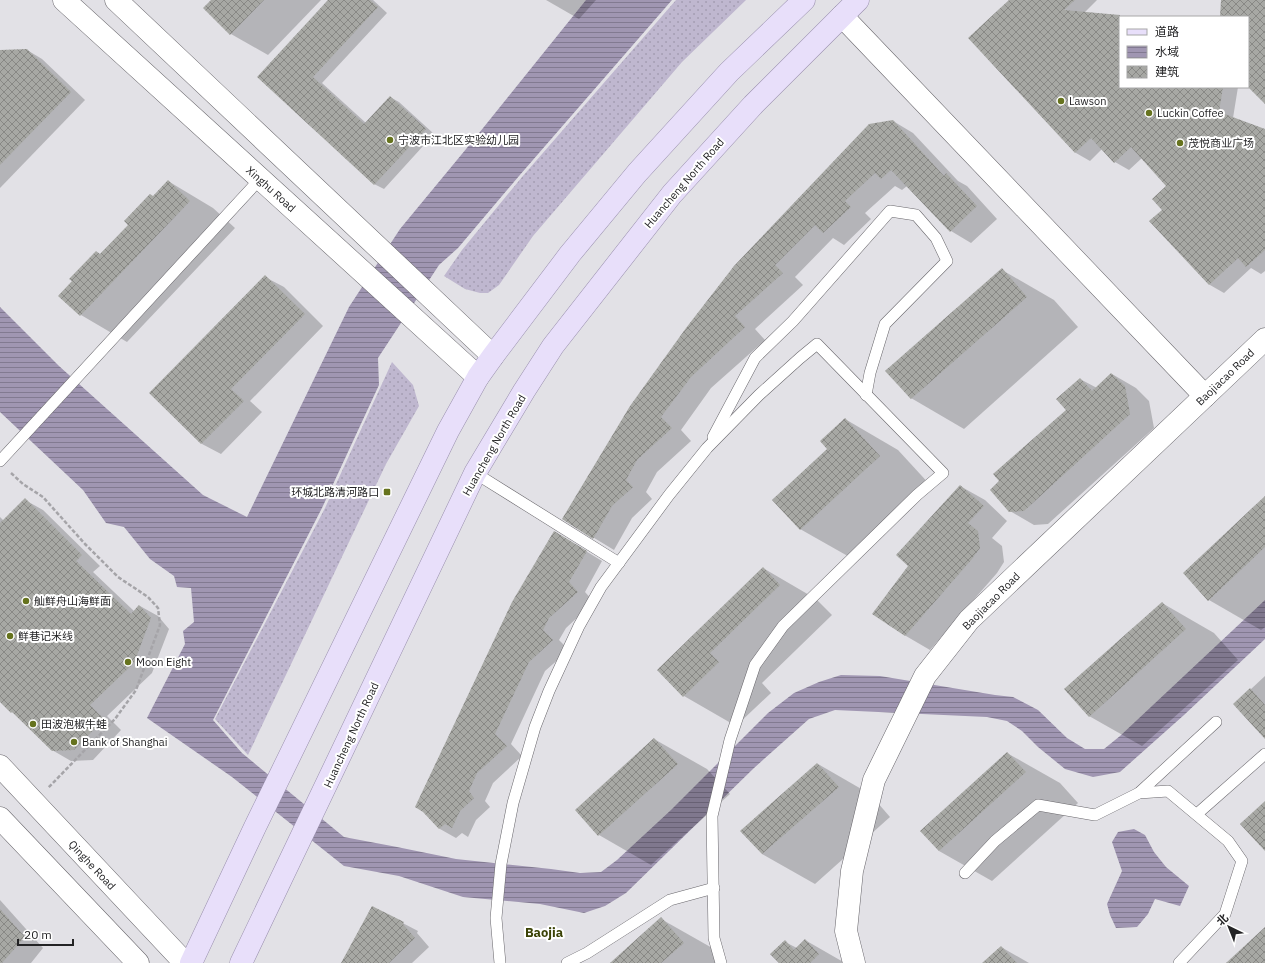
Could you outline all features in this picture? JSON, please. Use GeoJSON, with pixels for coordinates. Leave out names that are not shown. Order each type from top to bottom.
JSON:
{"type":"FeatureCollection","features":[{"type":"Feature","properties":{"kind":"main road"},"geometry":{"type":"LineString","coordinates":[[191,963],[255,827],[445,438],[478,377],[570,254],[637,173],[729,72],[804,0]]}},
{"type":"Feature","properties":{"kind":"main road","name":"Huancheng North Road"},"geometry":{"type":"LineString","coordinates":[[241,963],[475,473],[524,391],[553,346],[667,200],[753,105],[858,0]]}},
{"type":"Feature","properties":{"kind":"street","name":"Xinghu Road"},"geometry":{"type":"LineString","coordinates":[[64,0],[478,377]]}},
{"type":"Feature","properties":{"kind":"street"},"geometry":{"type":"LineString","coordinates":[[116,0],[493,356]]}},
{"type":"Feature","properties":{"kind":"street"},"geometry":{"type":"LineString","coordinates":[[842,16],[1205,396]]}},
{"type":"Feature","properties":{"kind":"street","name":"Baojiacao Road"},"geometry":{"type":"LineString","coordinates":[[854,963],[846,931],[852,871],[874,780],[925,676],[969,620],[1265,338]]}},
{"type":"Feature","properties":{"kind":"street","name":"Qinghe Road"},"geometry":{"type":"LineString","coordinates":[[0,766],[185,963]]}},
{"type":"Feature","properties":{"kind":"street"},"geometry":{"type":"LineString","coordinates":[[0,818],[138,963]]}},
{"type":"Feature","properties":{"kind":"lane"},"geometry":{"type":"LineString","coordinates":[[0,461],[260,179]]}},
{"type":"Feature","properties":{"kind":"lane"},"geometry":{"type":"LineString","coordinates":[[707,448],[755,358],[792,321],[890,211],[916,215],[936,238],[947,261],[885,324],[870,373],[866,394]]}},
{"type":"Feature","properties":{"kind":"lane"},"geometry":{"type":"LineString","coordinates":[[500,963],[496,918],[501,864],[512,803],[538,720],[549,691],[579,626],[601,587],[669,495],[707,448],[759,395],[817,344],[943,473],[917,495],[783,626],[755,665],[730,740],[712,816],[714,938],[721,963]]}},
{"type":"Feature","properties":{"kind":"lane"},"geometry":{"type":"LineString","coordinates":[[475,473],[619,563]]}},
{"type":"Feature","properties":{"kind":"lane"},"geometry":{"type":"LineString","coordinates":[[965,873],[995,841],[1038,805],[1095,816],[1139,793],[1216,722]]}},
{"type":"Feature","properties":{"kind":"lane"},"geometry":{"type":"LineString","coordinates":[[1197,814],[1265,754]]}},
{"type":"Feature","properties":{"kind":"lane"},"geometry":{"type":"LineString","coordinates":[[1139,793],[1168,790],[1228,841],[1242,861],[1225,914],[1179,963]]}},
{"type":"Feature","properties":{"kind":"lane"},"geometry":{"type":"LineString","coordinates":[[567,963],[587,953],[670,900],[714,888]]}},
{"type":"Feature","properties":{"kind":"path"},"geometry":{"type":"LineString","coordinates":[[12,473],[23,484],[42,497],[118,577],[148,597],[158,608],[160,625],[136,690],[115,719],[47,788]]}},
{"type":"Feature","properties":{"kind":"shaded area"},"geometry":{"type":"Polygon","coordinates":[[[676,0],[746,0],[682,62],[533,236],[499,285],[488,293],[480,293],[465,289],[444,276],[462,250],[522,177],[676,0]]]}},
{"type":"Feature","properties":{"kind":"shaded area"},"geometry":{"type":"Polygon","coordinates":[[[392,362],[413,385],[419,406],[386,464],[248,755],[215,719],[325,508],[392,362]]]}},
{"type":"Feature","properties":{"kind":"water"},"geometry":{"type":"Polygon","coordinates":[[[586,0],[672,0],[458,248],[439,265],[378,358],[379,385],[322,508],[213,720],[242,753],[344,837],[456,859],[580,873],[601,872],[617,860],[671,810],[768,713],[794,693],[819,682],[841,675],[880,676],[1013,697],[1038,710],[1067,738],[1085,749],[1104,749],[1120,736],[1265,600],[1265,639],[1184,715],[1120,772],[1093,777],[1065,769],[1038,747],[1022,731],[1007,721],[987,717],[835,710],[809,719],[754,768],[626,893],[605,906],[584,913],[540,904],[463,897],[399,876],[344,866],[232,777],[147,718],[185,644],[183,631],[194,622],[191,588],[177,587],[174,576],[150,559],[124,527],[106,523],[83,490],[0,412],[0,307],[59,366],[203,495],[247,517],[349,307],[400,229],[586,0]]]}},
{"type":"Feature","properties":{"kind":"water"},"geometry":{"type":"Polygon","coordinates":[[[1134,829],[1145,835],[1154,852],[1166,867],[1189,886],[1180,906],[1155,899],[1148,914],[1137,927],[1116,928],[1107,904],[1122,871],[1112,842],[1118,832],[1134,829]]]}},
{"type":"Feature","properties":{"kind":"building"},"geometry":{"type":"Polygon","coordinates":[[[211,0],[264,0],[230,35],[203,8],[211,0]]]}},
{"type":"Feature","properties":{"kind":"building"},"geometry":{"type":"Polygon","coordinates":[[[328,0],[370,0],[378,7],[313,77],[364,124],[390,96],[426,129],[374,185],[257,77],[328,0]]]}},
{"type":"Feature","properties":{"kind":"building","name":"茂悦商业广场"},"geometry":{"type":"Polygon","coordinates":[[[1009,0],[1075,0],[1064,10],[1120,15],[1119,88],[1223,88],[1219,112],[1265,129],[1265,250],[1246,267],[1238,258],[1209,285],[1149,221],[1162,210],[1152,199],[1166,186],[1131,147],[1114,163],[1091,138],[1075,153],[968,38],[1009,0]]]}},
{"type":"Feature","properties":{"kind":"building"},"geometry":{"type":"Polygon","coordinates":[[[1221,0],[1265,0],[1265,104],[1249,88],[1249,16],[1220,16],[1221,0]]]}},
{"type":"Feature","properties":{"kind":"building"},"geometry":{"type":"Polygon","coordinates":[[[27,49],[71,92],[0,165],[0,50],[27,49]]]}},
{"type":"Feature","properties":{"kind":"building"},"geometry":{"type":"Polygon","coordinates":[[[893,120],[944,176],[946,173],[977,206],[950,232],[891,170],[881,179],[875,173],[845,201],[851,207],[823,233],[815,225],[775,265],[783,273],[735,316],[745,327],[691,377],[661,417],[672,428],[637,460],[626,480],[633,487],[612,506],[593,539],[562,519],[630,406],[686,328],[734,266],[869,124],[893,120]]]}},
{"type":"Feature","properties":{"kind":"building"},"geometry":{"type":"Polygon","coordinates":[[[168,180],[190,201],[80,316],[58,296],[72,281],[69,279],[96,251],[100,254],[128,225],[124,221],[150,194],[153,196],[168,180]]]}},
{"type":"Feature","properties":{"kind":"building"},"geometry":{"type":"Polygon","coordinates":[[[1002,268],[1027,297],[911,399],[885,371],[1002,268]]]}},
{"type":"Feature","properties":{"kind":"building"},"geometry":{"type":"Polygon","coordinates":[[[265,275],[305,314],[231,389],[244,401],[201,444],[149,393],[265,275]]]}},
{"type":"Feature","properties":{"kind":"building"},"geometry":{"type":"Polygon","coordinates":[[[1111,373],[1125,386],[1130,414],[1024,511],[1009,512],[990,490],[999,481],[993,474],[1066,410],[1056,399],[1080,378],[1092,391],[1111,373]]]}},
{"type":"Feature","properties":{"kind":"building"},"geometry":{"type":"Polygon","coordinates":[[[845,418],[880,456],[800,530],[772,500],[827,449],[820,441],[845,418]]]}},
{"type":"Feature","properties":{"kind":"building"},"geometry":{"type":"Polygon","coordinates":[[[960,485],[984,506],[968,523],[978,531],[980,548],[905,636],[872,614],[908,566],[896,555],[960,485]]]}},
{"type":"Feature","properties":{"kind":"building"},"geometry":{"type":"Polygon","coordinates":[[[1265,496],[1265,547],[1208,601],[1183,573],[1265,496]]]}},
{"type":"Feature","properties":{"kind":"building"},"geometry":{"type":"Polygon","coordinates":[[[25,498],[82,555],[76,561],[131,614],[139,605],[151,618],[134,663],[90,705],[104,719],[74,750],[52,751],[0,702],[0,523],[25,498]]]}},
{"type":"Feature","properties":{"kind":"building"},"geometry":{"type":"Polygon","coordinates":[[[554,531],[587,551],[569,582],[578,592],[549,618],[543,630],[553,640],[529,662],[495,734],[507,746],[477,773],[469,791],[474,798],[460,811],[452,828],[445,824],[439,829],[423,812],[415,807],[512,602],[554,531]]]}},
{"type":"Feature","properties":{"kind":"building"},"geometry":{"type":"Polygon","coordinates":[[[763,567],[780,585],[710,653],[719,662],[683,697],[657,670],[763,567]]]}},
{"type":"Feature","properties":{"kind":"building"},"geometry":{"type":"Polygon","coordinates":[[[1162,602],[1186,629],[1089,717],[1064,689],[1162,602]]]}},
{"type":"Feature","properties":{"kind":"building"},"geometry":{"type":"Polygon","coordinates":[[[1250,688],[1265,705],[1265,739],[1233,704],[1250,688]]]}},
{"type":"Feature","properties":{"kind":"building"},"geometry":{"type":"Polygon","coordinates":[[[654,738],[678,764],[598,836],[575,810],[654,738]]]}},
{"type":"Feature","properties":{"kind":"building"},"geometry":{"type":"Polygon","coordinates":[[[1007,752],[1026,772],[939,851],[920,831],[1007,752]]]}},
{"type":"Feature","properties":{"kind":"building"},"geometry":{"type":"Polygon","coordinates":[[[817,763],[839,787],[762,854],[740,831],[817,763]]]}},
{"type":"Feature","properties":{"kind":"building"},"geometry":{"type":"Polygon","coordinates":[[[1265,801],[1265,851],[1240,824],[1265,801]]]}},
{"type":"Feature","properties":{"kind":"building"},"geometry":{"type":"Polygon","coordinates":[[[372,906],[404,922],[403,924],[415,938],[389,963],[341,963],[372,906]]]}},
{"type":"Feature","properties":{"kind":"building"},"geometry":{"type":"Polygon","coordinates":[[[0,909],[25,937],[2,963],[0,963],[0,909]]]}},
{"type":"Feature","properties":{"kind":"building"},"geometry":{"type":"Polygon","coordinates":[[[661,917],[684,943],[661,963],[610,963],[661,917]]]}},
{"type":"Feature","properties":{"kind":"building"},"geometry":{"type":"Polygon","coordinates":[[[1265,927],[1265,963],[1226,963],[1265,927]]]}},
{"type":"Feature","properties":{"kind":"building"},"geometry":{"type":"Polygon","coordinates":[[[805,939],[819,954],[810,963],[779,963],[770,954],[785,940],[794,950],[805,939]]]}},
{"type":"Feature","properties":{"kind":"building"},"geometry":{"type":"Polygon","coordinates":[[[1001,946],[1017,963],[982,963],[1001,946]]]}},
{"type":"Feature","properties":{"kind":"place","name":"Lawson"},"geometry":{"type":"Point","coordinates":[1061,101]}},
{"type":"Feature","properties":{"kind":"place","name":"Luckin Coffee"},"geometry":{"type":"Point","coordinates":[1149,113]}},
{"type":"Feature","properties":{"kind":"place","name":"宁波市江北区实验幼儿园"},"geometry":{"type":"Point","coordinates":[390,140]}},
{"type":"Feature","properties":{"kind":"place","name":"茂悦商业广场"},"geometry":{"type":"Point","coordinates":[1180,143]}},
{"type":"Feature","properties":{"kind":"place","name":"环城北路清河路口"},"geometry":{"type":"Point","coordinates":[387,492]}},
{"type":"Feature","properties":{"kind":"place","name":"舢鲜舟山海鲜面"},"geometry":{"type":"Point","coordinates":[26,601]}},
{"type":"Feature","properties":{"kind":"place","name":"鲜巷记米线"},"geometry":{"type":"Point","coordinates":[10,636]}},
{"type":"Feature","properties":{"kind":"place","name":"Moon Eight"},"geometry":{"type":"Point","coordinates":[128,662]}},
{"type":"Feature","properties":{"kind":"place","name":"田波泡椒牛蛙"},"geometry":{"type":"Point","coordinates":[33,724]}},
{"type":"Feature","properties":{"kind":"place","name":"Bank of Shanghai"},"geometry":{"type":"Point","coordinates":[74,742]}},
{"type":"Feature","properties":{"kind":"district","name":"Baojia"},"geometry":{"type":"Point","coordinates":[544,932]}}]}
